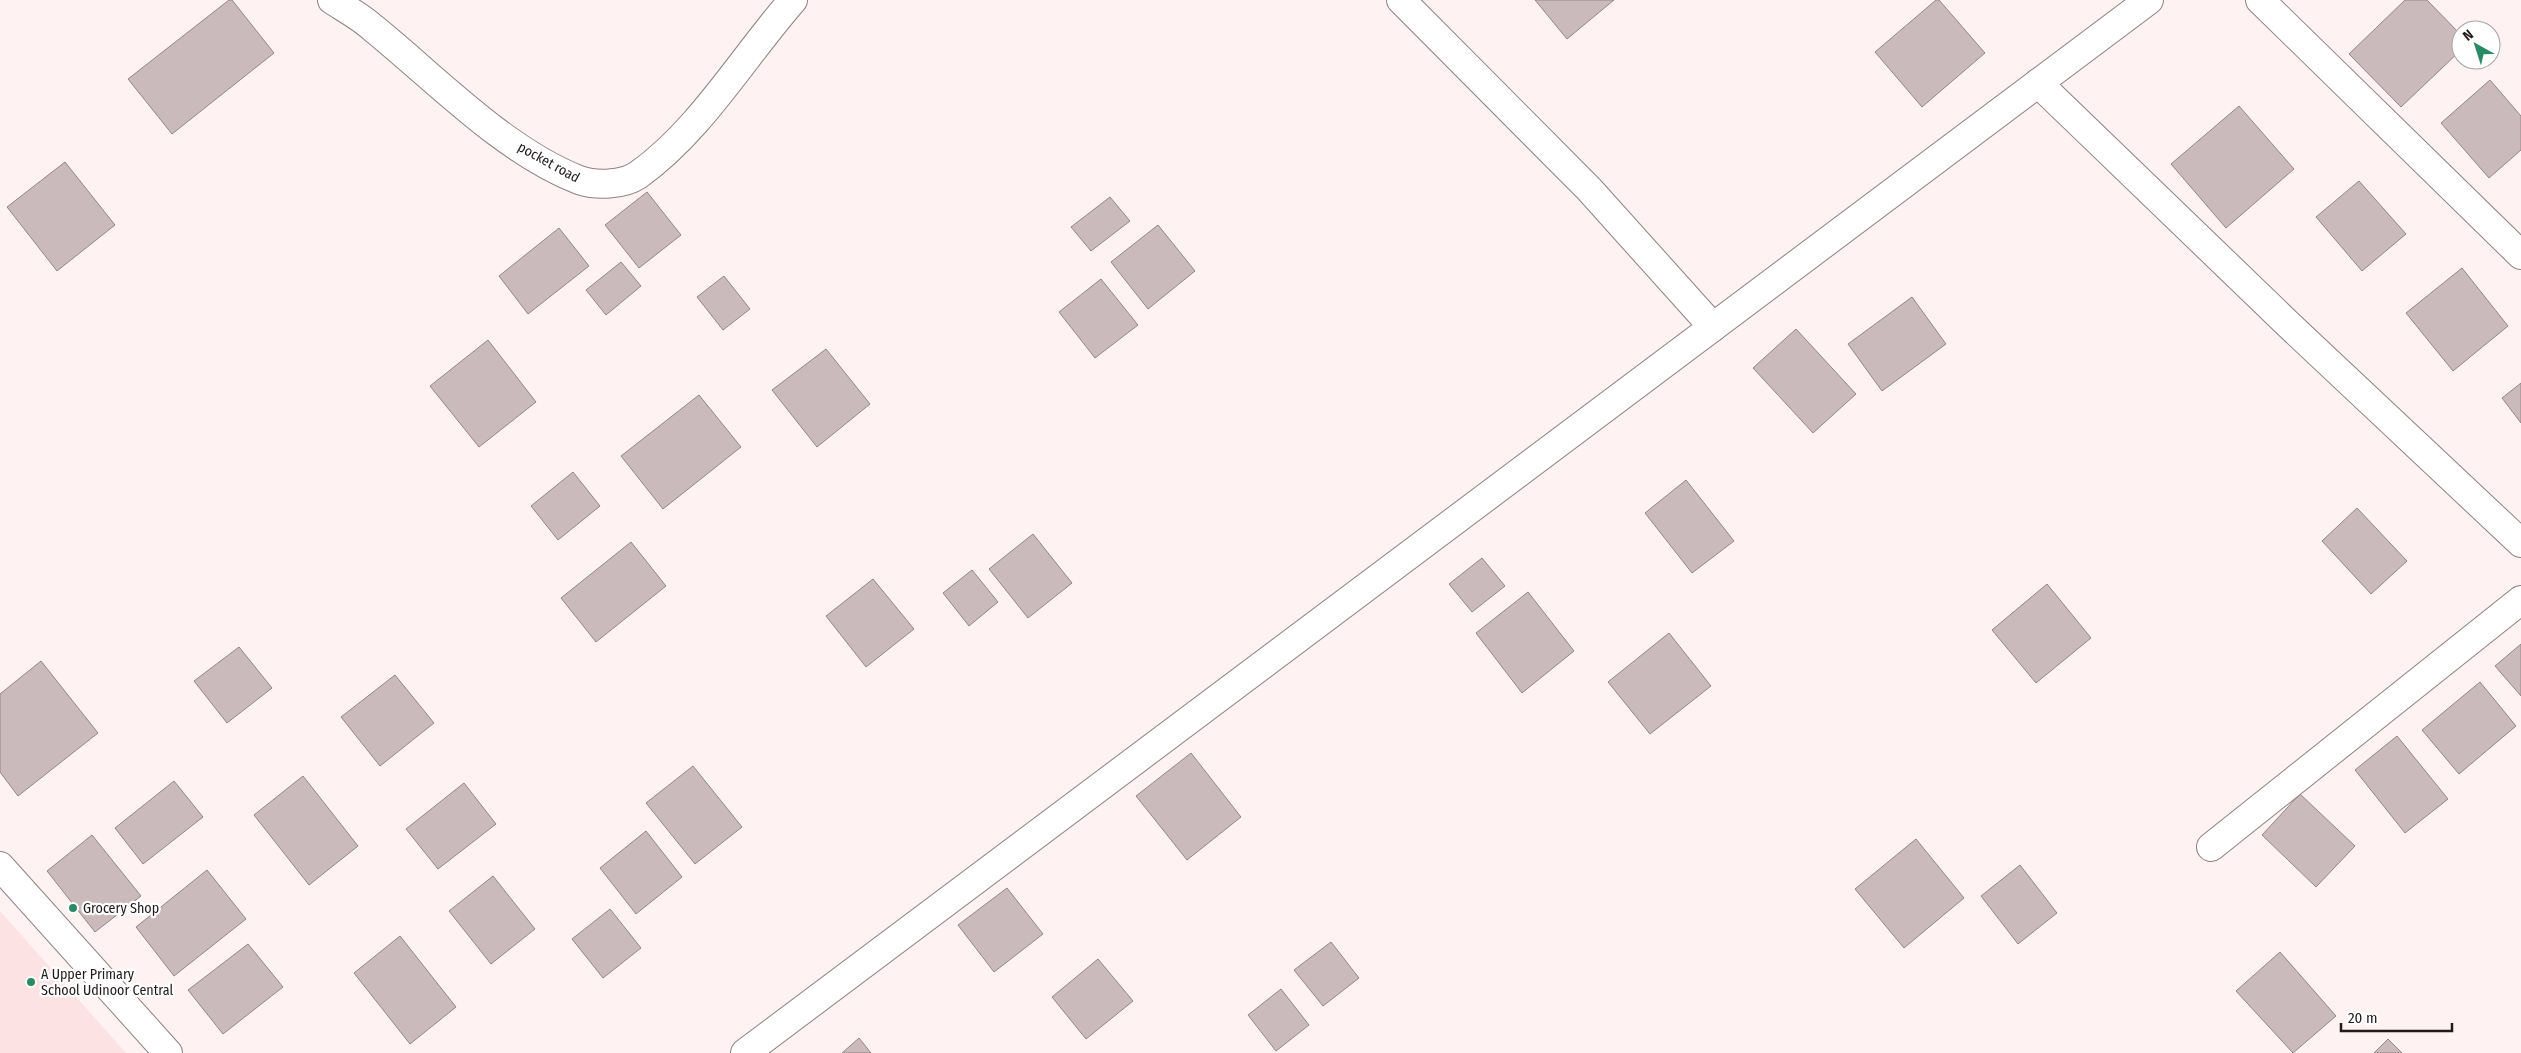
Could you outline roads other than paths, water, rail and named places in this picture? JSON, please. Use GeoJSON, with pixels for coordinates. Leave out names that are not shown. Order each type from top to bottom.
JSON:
{"type":"FeatureCollection","features":[{"type":"Feature","properties":{"kind":"street","name":"pocket road"},"geometry":{"type":"LineString","coordinates":[[332,0],[371,26],[465,107],[529,154],[581,181],[610,184],[636,176],[676,144],[793,0]]}},
{"type":"Feature","properties":{"kind":"street"},"geometry":{"type":"LineString","coordinates":[[1401,0],[1589,189],[1713,327]]}},
{"type":"Feature","properties":{"kind":"street"},"geometry":{"type":"LineString","coordinates":[[745,1053],[2149,0]]}},
{"type":"Feature","properties":{"kind":"street"},"geometry":{"type":"LineString","coordinates":[[2260,0],[2521,255]]}},
{"type":"Feature","properties":{"kind":"street"},"geometry":{"type":"LineString","coordinates":[[2038,83],[2288,325],[2521,543]]}},
{"type":"Feature","properties":{"kind":"street"},"geometry":{"type":"LineString","coordinates":[[2212,847],[2521,600]]}},
{"type":"Feature","properties":{"kind":"street"},"geometry":{"type":"LineString","coordinates":[[0,866],[168,1053]]}},
{"type":"Feature","properties":{"kind":"place","name":"Grocery Shop"},"geometry":{"type":"Point","coordinates":[73,908]}},
{"type":"Feature","properties":{"kind":"place","name":"A Upper Primary School Udinoor Central"},"geometry":{"type":"Point","coordinates":[31,982]}}]}
